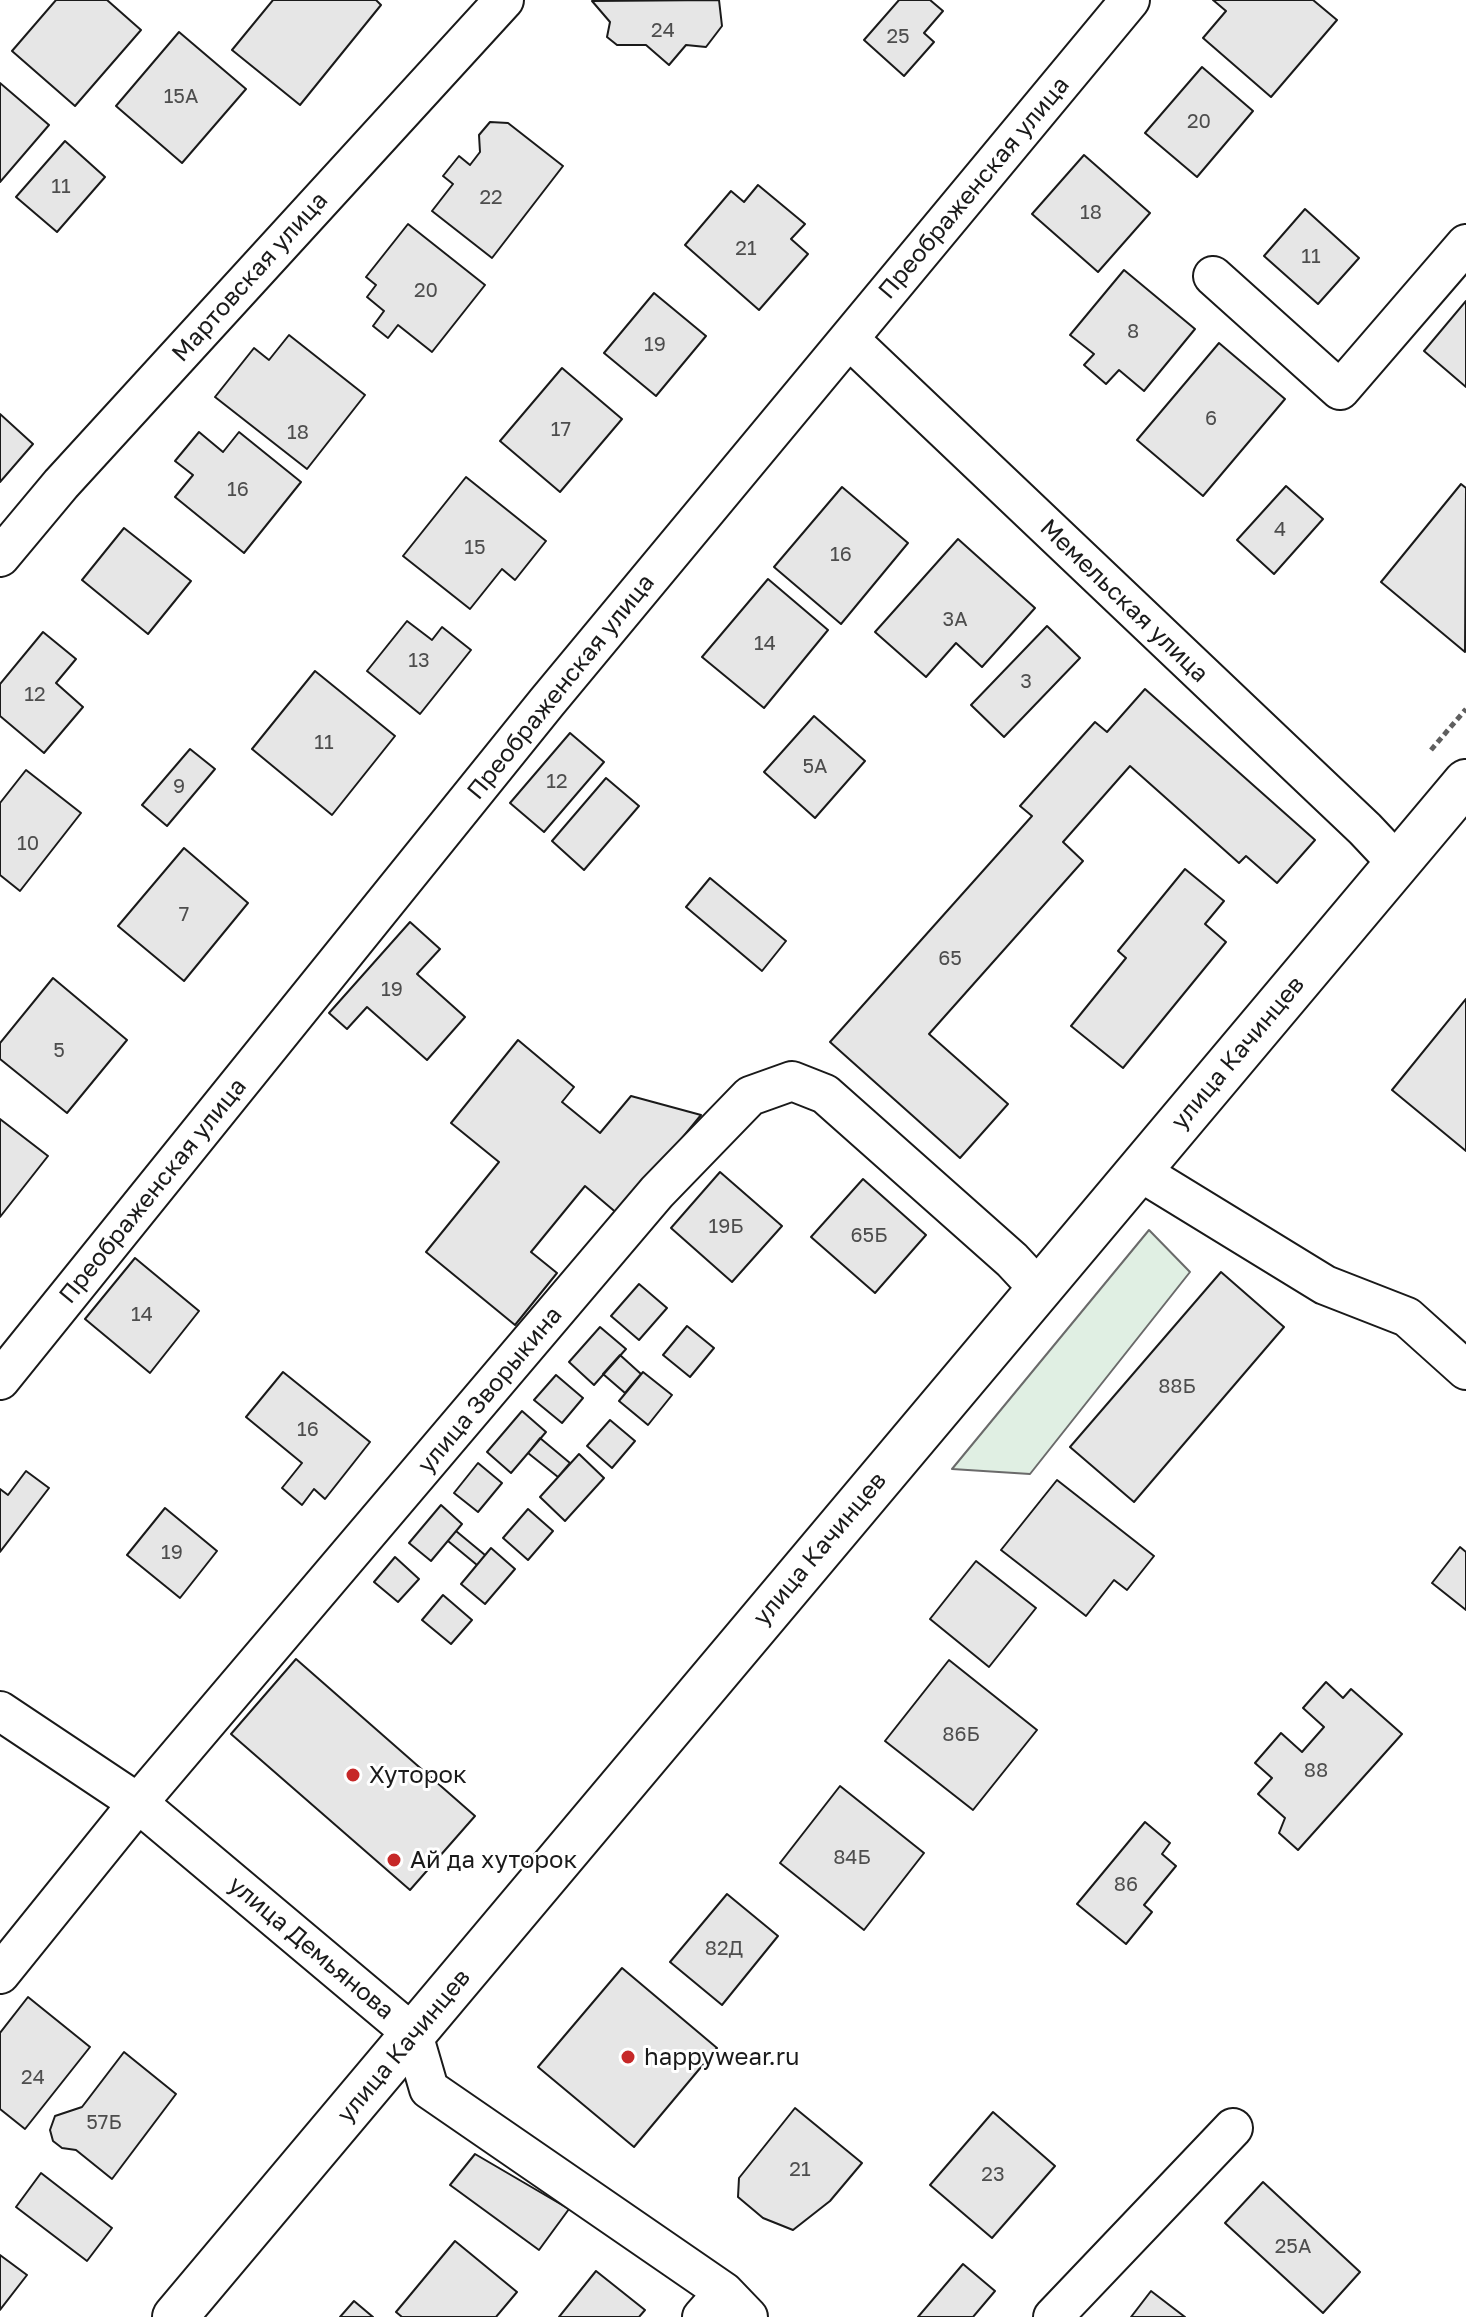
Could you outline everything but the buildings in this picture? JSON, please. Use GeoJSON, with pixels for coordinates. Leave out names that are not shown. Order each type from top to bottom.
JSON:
{"type":"FeatureCollection","features":[{"type":"Feature","properties":{"kind":"main road","name":"улица Качинцев"},"geometry":{"type":"LineString","coordinates":[[175,2317],[1466,782]]}},
{"type":"Feature","properties":{"kind":"street","name":"Мартовская улица"},"geometry":{"type":"LineString","coordinates":[[0,557],[72,472],[504,0]]}},
{"type":"Feature","properties":{"kind":"street","name":"Преображенская улица"},"geometry":{"type":"LineString","coordinates":[[0,1380],[547,702],[1130,0]]}},
{"type":"Feature","properties":{"kind":"street"},"geometry":{"type":"LineString","coordinates":[[1213,276],[1340,390],[1466,244]]}},
{"type":"Feature","properties":{"kind":"street","name":"Мемельская улица"},"geometry":{"type":"LineString","coordinates":[[849,339],[1397,863]]}},
{"type":"Feature","properties":{"kind":"street","name":"улица Зворыкина"},"geometry":{"type":"LineString","coordinates":[[0,1974],[138,1803],[657,1192],[750,1096],[792,1081],[825,1094],[1012,1260],[1039,1289]]}},
{"type":"Feature","properties":{"kind":"street"},"geometry":{"type":"LineString","coordinates":[[1139,1171],[1325,1285],[1407,1317],[1466,1370]]}},
{"type":"Feature","properties":{"kind":"street","name":"улица Демьянова"},"geometry":{"type":"LineString","coordinates":[[0,1711],[138,1803],[413,2034],[429,2089],[725,2309]]}},
{"type":"Feature","properties":{"kind":"street"},"geometry":{"type":"LineString","coordinates":[[1053,2317],[1233,2128]]}},
{"type":"Feature","properties":{"kind":"green space"},"geometry":{"type":"Polygon","coordinates":[[[1149,1230],[1190,1272],[1030,1474],[952,1469],[1149,1230]]]}},
{"type":"Feature","properties":{"kind":"place","name":"Хуторок"},"geometry":{"type":"Point","coordinates":[353,1775]}},
{"type":"Feature","properties":{"kind":"place","name":"Ай да хуторок"},"geometry":{"type":"Point","coordinates":[394,1860]}},
{"type":"Feature","properties":{"kind":"place","name":"happywear.ru"},"geometry":{"type":"Point","coordinates":[628,2057]}}]}
